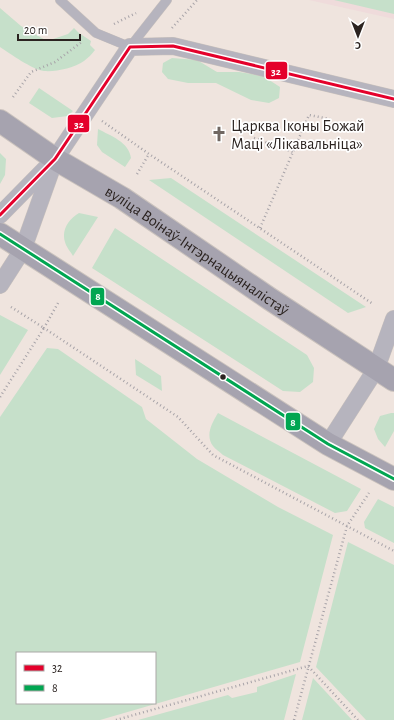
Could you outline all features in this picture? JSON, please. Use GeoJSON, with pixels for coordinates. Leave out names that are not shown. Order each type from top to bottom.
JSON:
{"type":"FeatureCollection","features":[{"type":"Feature","properties":{"kind":"main road","name":"вуліца Воінаў-Інтэрнацыяналістаў"},"geometry":{"type":"LineString","coordinates":[[0,121],[55,159],[122,198],[270,299],[385,374]]}},
{"type":"Feature","properties":{"kind":"main road"},"geometry":{"type":"LineString","coordinates":[[0,234],[328,444],[394,479]]}},
{"type":"Feature","properties":{"kind":"street"},"geometry":{"type":"LineString","coordinates":[[0,215],[55,159],[130,47],[173,46],[394,99]]}},
{"type":"Feature","properties":{"kind":"street"},"geometry":{"type":"LineString","coordinates":[[0,285],[23,249],[55,159]]}},
{"type":"Feature","properties":{"kind":"street"},"geometry":{"type":"LineString","coordinates":[[328,444],[385,374],[394,319]]}},
{"type":"Feature","properties":{"kind":"lane"},"geometry":{"type":"LineString","coordinates":[[60,0],[96,33],[130,47],[167,0]]}},
{"type":"Feature","properties":{"kind":"path"},"geometry":{"type":"LineString","coordinates":[[172,28],[197,0]]}},
{"type":"Feature","properties":{"kind":"path"},"geometry":{"type":"LineString","coordinates":[[13,97],[31,72]]}},
{"type":"Feature","properties":{"kind":"path"},"geometry":{"type":"LineString","coordinates":[[260,228],[309,115],[330,119]]}},
{"type":"Feature","properties":{"kind":"path"},"geometry":{"type":"LineString","coordinates":[[102,120],[149,154],[373,304]]}},
{"type":"Feature","properties":{"kind":"path"},"geometry":{"type":"LineString","coordinates":[[254,138],[293,152]]}},
{"type":"Feature","properties":{"kind":"path"},"geometry":{"type":"LineString","coordinates":[[137,174],[149,154]]}},
{"type":"Feature","properties":{"kind":"path"},"geometry":{"type":"LineString","coordinates":[[0,397],[44,328],[58,303]]}},
{"type":"Feature","properties":{"kind":"path"},"geometry":{"type":"LineString","coordinates":[[11,307],[178,417],[213,455],[394,550]]}},
{"type":"Feature","properties":{"kind":"path"},"geometry":{"type":"LineString","coordinates":[[294,720],[347,526],[369,493]]}},
{"type":"Feature","properties":{"kind":"path"},"geometry":{"type":"LineString","coordinates":[[116,720],[308,666]]}},
{"type":"Feature","properties":{"kind":"path"},"geometry":{"type":"LineString","coordinates":[[308,666],[358,720]]}},
{"type":"Feature","properties":{"kind":"shaded area"},"geometry":{"type":"Polygon","coordinates":[[[309,0],[394,0],[394,19],[309,0]]]}},
{"type":"Feature","properties":{"kind":"green space"},"geometry":{"type":"Polygon","coordinates":[[[334,0],[394,0],[394,14],[334,0]]]}},
{"type":"Feature","properties":{"kind":"green space"},"geometry":{"type":"Polygon","coordinates":[[[0,8],[21,26],[47,41],[68,34],[74,28],[91,41],[90,45],[95,50],[84,61],[70,68],[49,71],[39,70],[21,61],[0,47],[0,8]]]}},
{"type":"Feature","properties":{"kind":"green space"},"geometry":{"type":"Polygon","coordinates":[[[172,58],[197,60],[217,72],[239,72],[263,76],[280,87],[279,98],[269,103],[251,100],[216,83],[188,83],[168,79],[162,72],[163,63],[172,58]]]}},
{"type":"Feature","properties":{"kind":"green space"},"geometry":{"type":"Polygon","coordinates":[[[39,88],[73,111],[68,116],[52,118],[29,103],[39,88]]]}},
{"type":"Feature","properties":{"kind":"green space"},"geometry":{"type":"Polygon","coordinates":[[[98,129],[119,140],[130,152],[131,158],[125,167],[102,152],[97,145],[98,129]]]}},
{"type":"Feature","properties":{"kind":"green space"},"geometry":{"type":"Polygon","coordinates":[[[0,153],[6,159],[5,175],[0,184],[0,153]]]}},
{"type":"Feature","properties":{"kind":"green space"},"geometry":{"type":"Polygon","coordinates":[[[171,178],[366,307],[348,313],[149,180],[171,178]]]}},
{"type":"Feature","properties":{"kind":"green space"},"geometry":{"type":"Polygon","coordinates":[[[79,213],[98,217],[73,256],[67,248],[64,233],[72,218],[79,213]]]}},
{"type":"Feature","properties":{"kind":"green space"},"geometry":{"type":"Polygon","coordinates":[[[115,228],[307,355],[314,368],[313,382],[300,392],[283,391],[92,268],[115,228]]]}},
{"type":"Feature","properties":{"kind":"green space"},"geometry":{"type":"Polygon","coordinates":[[[0,315],[28,330],[0,375],[0,315]]]}},
{"type":"Feature","properties":{"kind":"green space"},"geometry":{"type":"Polygon","coordinates":[[[47,348],[58,349],[142,407],[146,419],[197,459],[278,507],[333,535],[300,662],[156,704],[156,652],[16,652],[16,704],[155,704],[100,720],[0,720],[0,417],[47,348]]]}},
{"type":"Feature","properties":{"kind":"green space"},"geometry":{"type":"Polygon","coordinates":[[[135,359],[161,376],[162,391],[136,375],[135,359]]]}},
{"type":"Feature","properties":{"kind":"green space"},"geometry":{"type":"Polygon","coordinates":[[[218,413],[361,489],[347,511],[335,513],[223,455],[213,446],[209,433],[218,413]]]}},
{"type":"Feature","properties":{"kind":"green space"},"geometry":{"type":"Polygon","coordinates":[[[394,413],[394,431],[385,447],[378,439],[374,429],[380,416],[394,413]]]}},
{"type":"Feature","properties":{"kind":"green space"},"geometry":{"type":"Polygon","coordinates":[[[378,499],[394,507],[394,543],[365,528],[364,522],[378,499]]]}},
{"type":"Feature","properties":{"kind":"green space"},"geometry":{"type":"Polygon","coordinates":[[[348,542],[394,565],[394,720],[366,720],[316,667],[348,542]]]}},
{"type":"Feature","properties":{"kind":"green space"},"geometry":{"type":"Polygon","coordinates":[[[296,674],[284,720],[138,720],[228,695],[232,698],[257,692],[257,687],[296,674]]]}},
{"type":"Feature","properties":{"kind":"green space"},"geometry":{"type":"Polygon","coordinates":[[[313,678],[352,720],[302,720],[313,678]]]}},
{"type":"Feature","properties":{"kind":"transit line","name":"32"},"geometry":{"type":"LineString","coordinates":[[0,215],[55,159],[130,47],[173,46],[394,99]]}},
{"type":"Feature","properties":{"kind":"transit line","name":"8"},"geometry":{"type":"LineString","coordinates":[[0,234],[328,444],[394,479]]}},
{"type":"Feature","properties":{"kind":"place","name":"Царква Іконы Божай Маці «Лікавальніца»"},"geometry":{"type":"Point","coordinates":[219,134]}}]}
